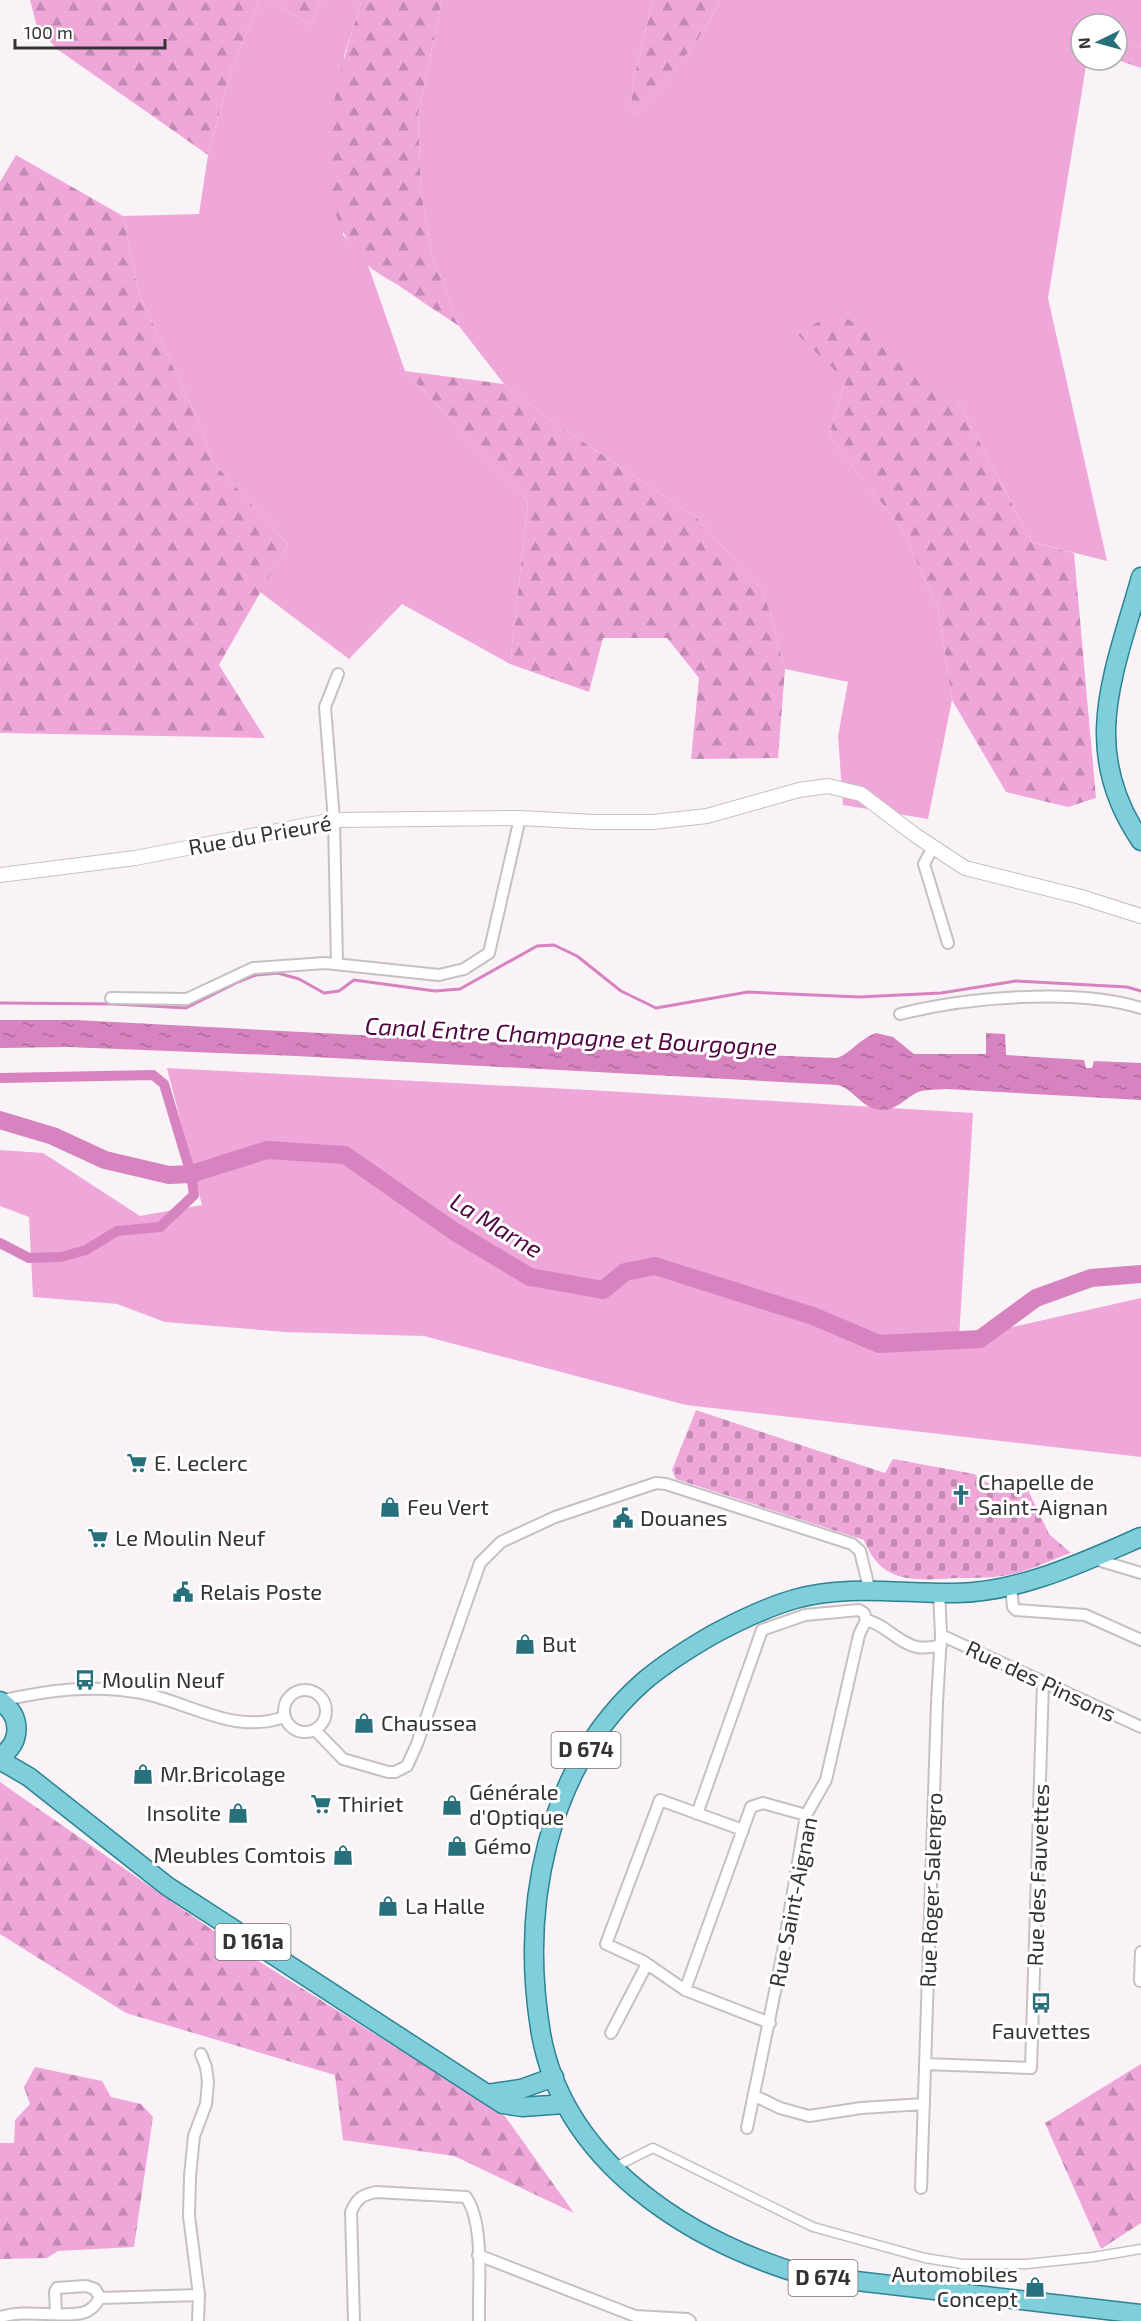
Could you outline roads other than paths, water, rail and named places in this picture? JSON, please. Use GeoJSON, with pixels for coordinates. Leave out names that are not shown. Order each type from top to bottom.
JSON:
{"type":"FeatureCollection","features":[{"type":"Feature","properties":{"kind":"main road"},"geometry":{"type":"LineString","coordinates":[[1141,577],[1111,690],[1105,728],[1105,746],[1107,763],[1121,806],[1141,841]]}},
{"type":"Feature","properties":{"kind":"main road","name":"D 674"},"geometry":{"type":"LineString","coordinates":[[1141,1537],[1075,1565],[1011,1586],[957,1593],[850,1592],[797,1598],[719,1631],[688,1649],[642,1683],[619,1707],[587,1748],[571,1777],[555,1818],[542,1866],[536,1911],[535,1972],[538,2012],[545,2051],[565,2103],[594,2148],[613,2168],[651,2199],[698,2231],[752,2258],[804,2275],[1141,2314]]}},
{"type":"Feature","properties":{"kind":"main road"},"geometry":{"type":"LineString","coordinates":[[0,1701],[12,1712],[17,1727],[4,1754]]}},
{"type":"Feature","properties":{"kind":"main road","name":"D 161a"},"geometry":{"type":"LineString","coordinates":[[4,1754],[19,1762],[29,1777],[167,1886],[503,2104],[522,2107],[565,2103]]}},
{"type":"Feature","properties":{"kind":"main road"},"geometry":{"type":"LineString","coordinates":[[487,2094],[521,2089],[554,2077]]}},
{"type":"Feature","properties":{"kind":"street"},"geometry":{"type":"LineString","coordinates":[[337,964],[334,820],[324,707],[338,674]]}},
{"type":"Feature","properties":{"kind":"street","name":"Rue du Prieuré"},"geometry":{"type":"LineString","coordinates":[[1,874],[135,858],[334,820],[520,818],[653,822],[707,816],[799,789],[828,786],[861,794],[965,868],[1081,897],[1141,916]]}},
{"type":"Feature","properties":{"kind":"street"},"geometry":{"type":"LineString","coordinates":[[111,998],[187,999],[253,968],[325,963],[439,975],[464,969],[489,953],[520,818]]}},
{"type":"Feature","properties":{"kind":"street"},"geometry":{"type":"LineString","coordinates":[[933,847],[924,864],[948,943]]}},
{"type":"Feature","properties":{"kind":"street"},"geometry":{"type":"LineString","coordinates":[[900,1014],[961,1003],[1019,998],[1074,997],[1118,1001],[1141,1008]]}},
{"type":"Feature","properties":{"kind":"street"},"geometry":{"type":"LineString","coordinates":[[315,1730],[343,1759],[388,1772],[402,1770],[417,1744],[480,1563],[501,1542],[555,1517],[656,1483],[666,1484],[852,1544],[860,1551],[870,1592]]}},
{"type":"Feature","properties":{"kind":"street"},"geometry":{"type":"LineString","coordinates":[[1098,1555],[1101,1561],[1141,1573]]}},
{"type":"Feature","properties":{"kind":"street"},"geometry":{"type":"LineString","coordinates":[[1011,1586],[1013,1607],[1016,1610],[1085,1615],[1141,1640]]}},
{"type":"Feature","properties":{"kind":"street","name":"Rue Roger Salengro"},"geometry":{"type":"LineString","coordinates":[[921,2188],[941,1640],[939,1592]]}},
{"type":"Feature","properties":{"kind":"street"},"geometry":{"type":"LineString","coordinates":[[697,1814],[762,1630],[806,1615],[859,1610],[864,1613],[866,1620],[918,1647],[941,1640]]}},
{"type":"Feature","properties":{"kind":"street","name":"Rue Saint-Aignan"},"geometry":{"type":"LineString","coordinates":[[747,2128],[770,2023],[806,1815],[826,1780],[852,1662],[866,1620]]}},
{"type":"Feature","properties":{"kind":"street","name":"Rue des Pinsons"},"geometry":{"type":"LineString","coordinates":[[941,1640],[1043,1682],[1141,1727]]}},
{"type":"Feature","properties":{"kind":"street","name":"Rue des Fauvettes"},"geometry":{"type":"LineString","coordinates":[[925,2064],[1031,2068],[1043,1682]]}},
{"type":"Feature","properties":{"kind":"street"},"geometry":{"type":"LineString","coordinates":[[0,1701],[62,1689],[116,1689],[143,1693],[230,1721],[247,1724],[273,1721],[284,1717]]}},
{"type":"Feature","properties":{"kind":"street"},"geometry":{"type":"LineString","coordinates":[[301,1690],[314,1692],[324,1702],[326,1710],[321,1725],[315,1730],[306,1733],[296,1730],[284,1717],[289,1697],[301,1690]]}},
{"type":"Feature","properties":{"kind":"street"},"geometry":{"type":"LineString","coordinates":[[15,1719],[18,1709],[30,1695]]}},
{"type":"Feature","properties":{"kind":"street"},"geometry":{"type":"LineString","coordinates":[[743,1830],[660,1800],[606,1944],[647,1964],[685,1990],[770,2023]]}},
{"type":"Feature","properties":{"kind":"street"},"geometry":{"type":"LineString","coordinates":[[685,1990],[752,1807],[763,1803],[806,1815]]}},
{"type":"Feature","properties":{"kind":"street"},"geometry":{"type":"LineString","coordinates":[[1140,1981],[1141,1952]]}},
{"type":"Feature","properties":{"kind":"street"},"geometry":{"type":"LineString","coordinates":[[611,2033],[647,1964]]}},
{"type":"Feature","properties":{"kind":"street"},"geometry":{"type":"LineString","coordinates":[[198,2321],[199,2295],[189,2216],[194,2136],[206,2104],[208,2082],[201,2054]]}},
{"type":"Feature","properties":{"kind":"street"},"geometry":{"type":"LineString","coordinates":[[755,2096],[780,2108],[809,2116],[861,2108],[924,2104]]}},
{"type":"Feature","properties":{"kind":"street"},"geometry":{"type":"LineString","coordinates":[[613,2168],[653,2148],[813,2227],[925,2258],[962,2264],[1027,2264],[1141,2249]]}},
{"type":"Feature","properties":{"kind":"street"},"geometry":{"type":"LineString","coordinates":[[354,2321],[351,2212],[356,2200],[365,2194],[376,2192],[466,2196],[473,2207],[478,2232],[478,2321]]}},
{"type":"Feature","properties":{"kind":"street"},"geometry":{"type":"LineString","coordinates":[[478,2255],[635,2316],[690,2321]]}},
{"type":"Feature","properties":{"kind":"street"},"geometry":{"type":"LineString","coordinates":[[56,2313],[55,2292],[57,2288],[86,2286],[95,2289],[100,2298]]}},
{"type":"Feature","properties":{"kind":"street"},"geometry":{"type":"LineString","coordinates":[[100,2298],[199,2295]]}},
{"type":"Feature","properties":{"kind":"street"},"geometry":{"type":"LineString","coordinates":[[0,2317],[12,2313],[84,2313],[94,2307],[100,2298]]}},
{"type":"Feature","properties":{"kind":"water"},"geometry":{"type":"Polygon","coordinates":[[[0,1020],[76,1020],[836,1058],[876,1033],[893,1037],[914,1054],[986,1054],[986,1033],[1005,1034],[1006,1055],[1084,1060],[1086,1068],[1092,1068],[1094,1061],[1141,1063],[1141,1100],[946,1089],[918,1092],[897,1106],[879,1110],[867,1106],[847,1089],[838,1085],[296,1056],[68,1047],[0,1048],[0,1020]]]}},
{"type":"Feature","properties":{"kind":"waterway"},"geometry":{"type":"LineString","coordinates":[[0,1003],[114,1004],[186,1008],[256,975],[278,973],[299,979],[324,993],[339,991],[354,980],[435,991],[460,989],[537,946],[554,945],[577,956],[621,991],[656,1008],[748,992],[859,997],[941,993],[1016,981],[1127,987],[1141,991]]}},
{"type":"Feature","properties":{"kind":"waterway"},"geometry":{"type":"LineString","coordinates":[[0,1078],[153,1075],[164,1084],[191,1174],[194,1195],[160,1227],[117,1231],[86,1250],[61,1257],[29,1258],[0,1243]]}},
{"type":"Feature","properties":{"kind":"waterway","name":"La Marne"},"geometry":{"type":"LineString","coordinates":[[0,1120],[53,1136],[105,1160],[169,1175],[191,1174],[267,1150],[345,1155],[455,1232],[530,1277],[603,1290],[625,1272],[655,1266],[813,1316],[879,1344],[980,1339],[1036,1298],[1091,1278],[1141,1274]]}},
{"type":"Feature","properties":{"kind":"place","name":"E. Leclerc"},"geometry":{"type":"Point","coordinates":[137,1463]}},
{"type":"Feature","properties":{"kind":"place","name":"Chapelle de Saint-Aignan"},"geometry":{"type":"Point","coordinates":[961,1495]}},
{"type":"Feature","properties":{"kind":"place","name":"Feu Vert"},"geometry":{"type":"Point","coordinates":[390,1507]}},
{"type":"Feature","properties":{"kind":"place","name":"Douanes"},"geometry":{"type":"Point","coordinates":[623,1518]}},
{"type":"Feature","properties":{"kind":"place","name":"Le Moulin Neuf"},"geometry":{"type":"Point","coordinates":[98,1538]}},
{"type":"Feature","properties":{"kind":"place","name":"Relais Poste"},"geometry":{"type":"Point","coordinates":[183,1592]}},
{"type":"Feature","properties":{"kind":"place","name":"But"},"geometry":{"type":"Point","coordinates":[525,1644]}},
{"type":"Feature","properties":{"kind":"place","name":"Moulin Neuf"},"geometry":{"type":"Point","coordinates":[85,1680]}},
{"type":"Feature","properties":{"kind":"place","name":"Chaussea"},"geometry":{"type":"Point","coordinates":[364,1723]}},
{"type":"Feature","properties":{"kind":"place","name":"Mr.Bricolage"},"geometry":{"type":"Point","coordinates":[143,1774]}},
{"type":"Feature","properties":{"kind":"place","name":"Thiriet"},"geometry":{"type":"Point","coordinates":[321,1804]}},
{"type":"Feature","properties":{"kind":"place","name":"Générale d'Optique"},"geometry":{"type":"Point","coordinates":[452,1805]}},
{"type":"Feature","properties":{"kind":"place","name":"Insolite"},"geometry":{"type":"Point","coordinates":[238,1813]}},
{"type":"Feature","properties":{"kind":"place","name":"Gémo"},"geometry":{"type":"Point","coordinates":[457,1846]}},
{"type":"Feature","properties":{"kind":"place","name":"Meubles Comtois"},"geometry":{"type":"Point","coordinates":[343,1855]}},
{"type":"Feature","properties":{"kind":"place","name":"La Halle"},"geometry":{"type":"Point","coordinates":[388,1906]}},
{"type":"Feature","properties":{"kind":"place","name":"Fauvettes"},"geometry":{"type":"Point","coordinates":[1041,2003]}},
{"type":"Feature","properties":{"kind":"place","name":"Automobiles Concept"},"geometry":{"type":"Point","coordinates":[1035,2287]}},
{"type":"Feature","properties":{"kind":"water label","name":"Canal Entre Champagne et Bourgogne"},"geometry":{"type":"Point","coordinates":[571,1037]}}]}
